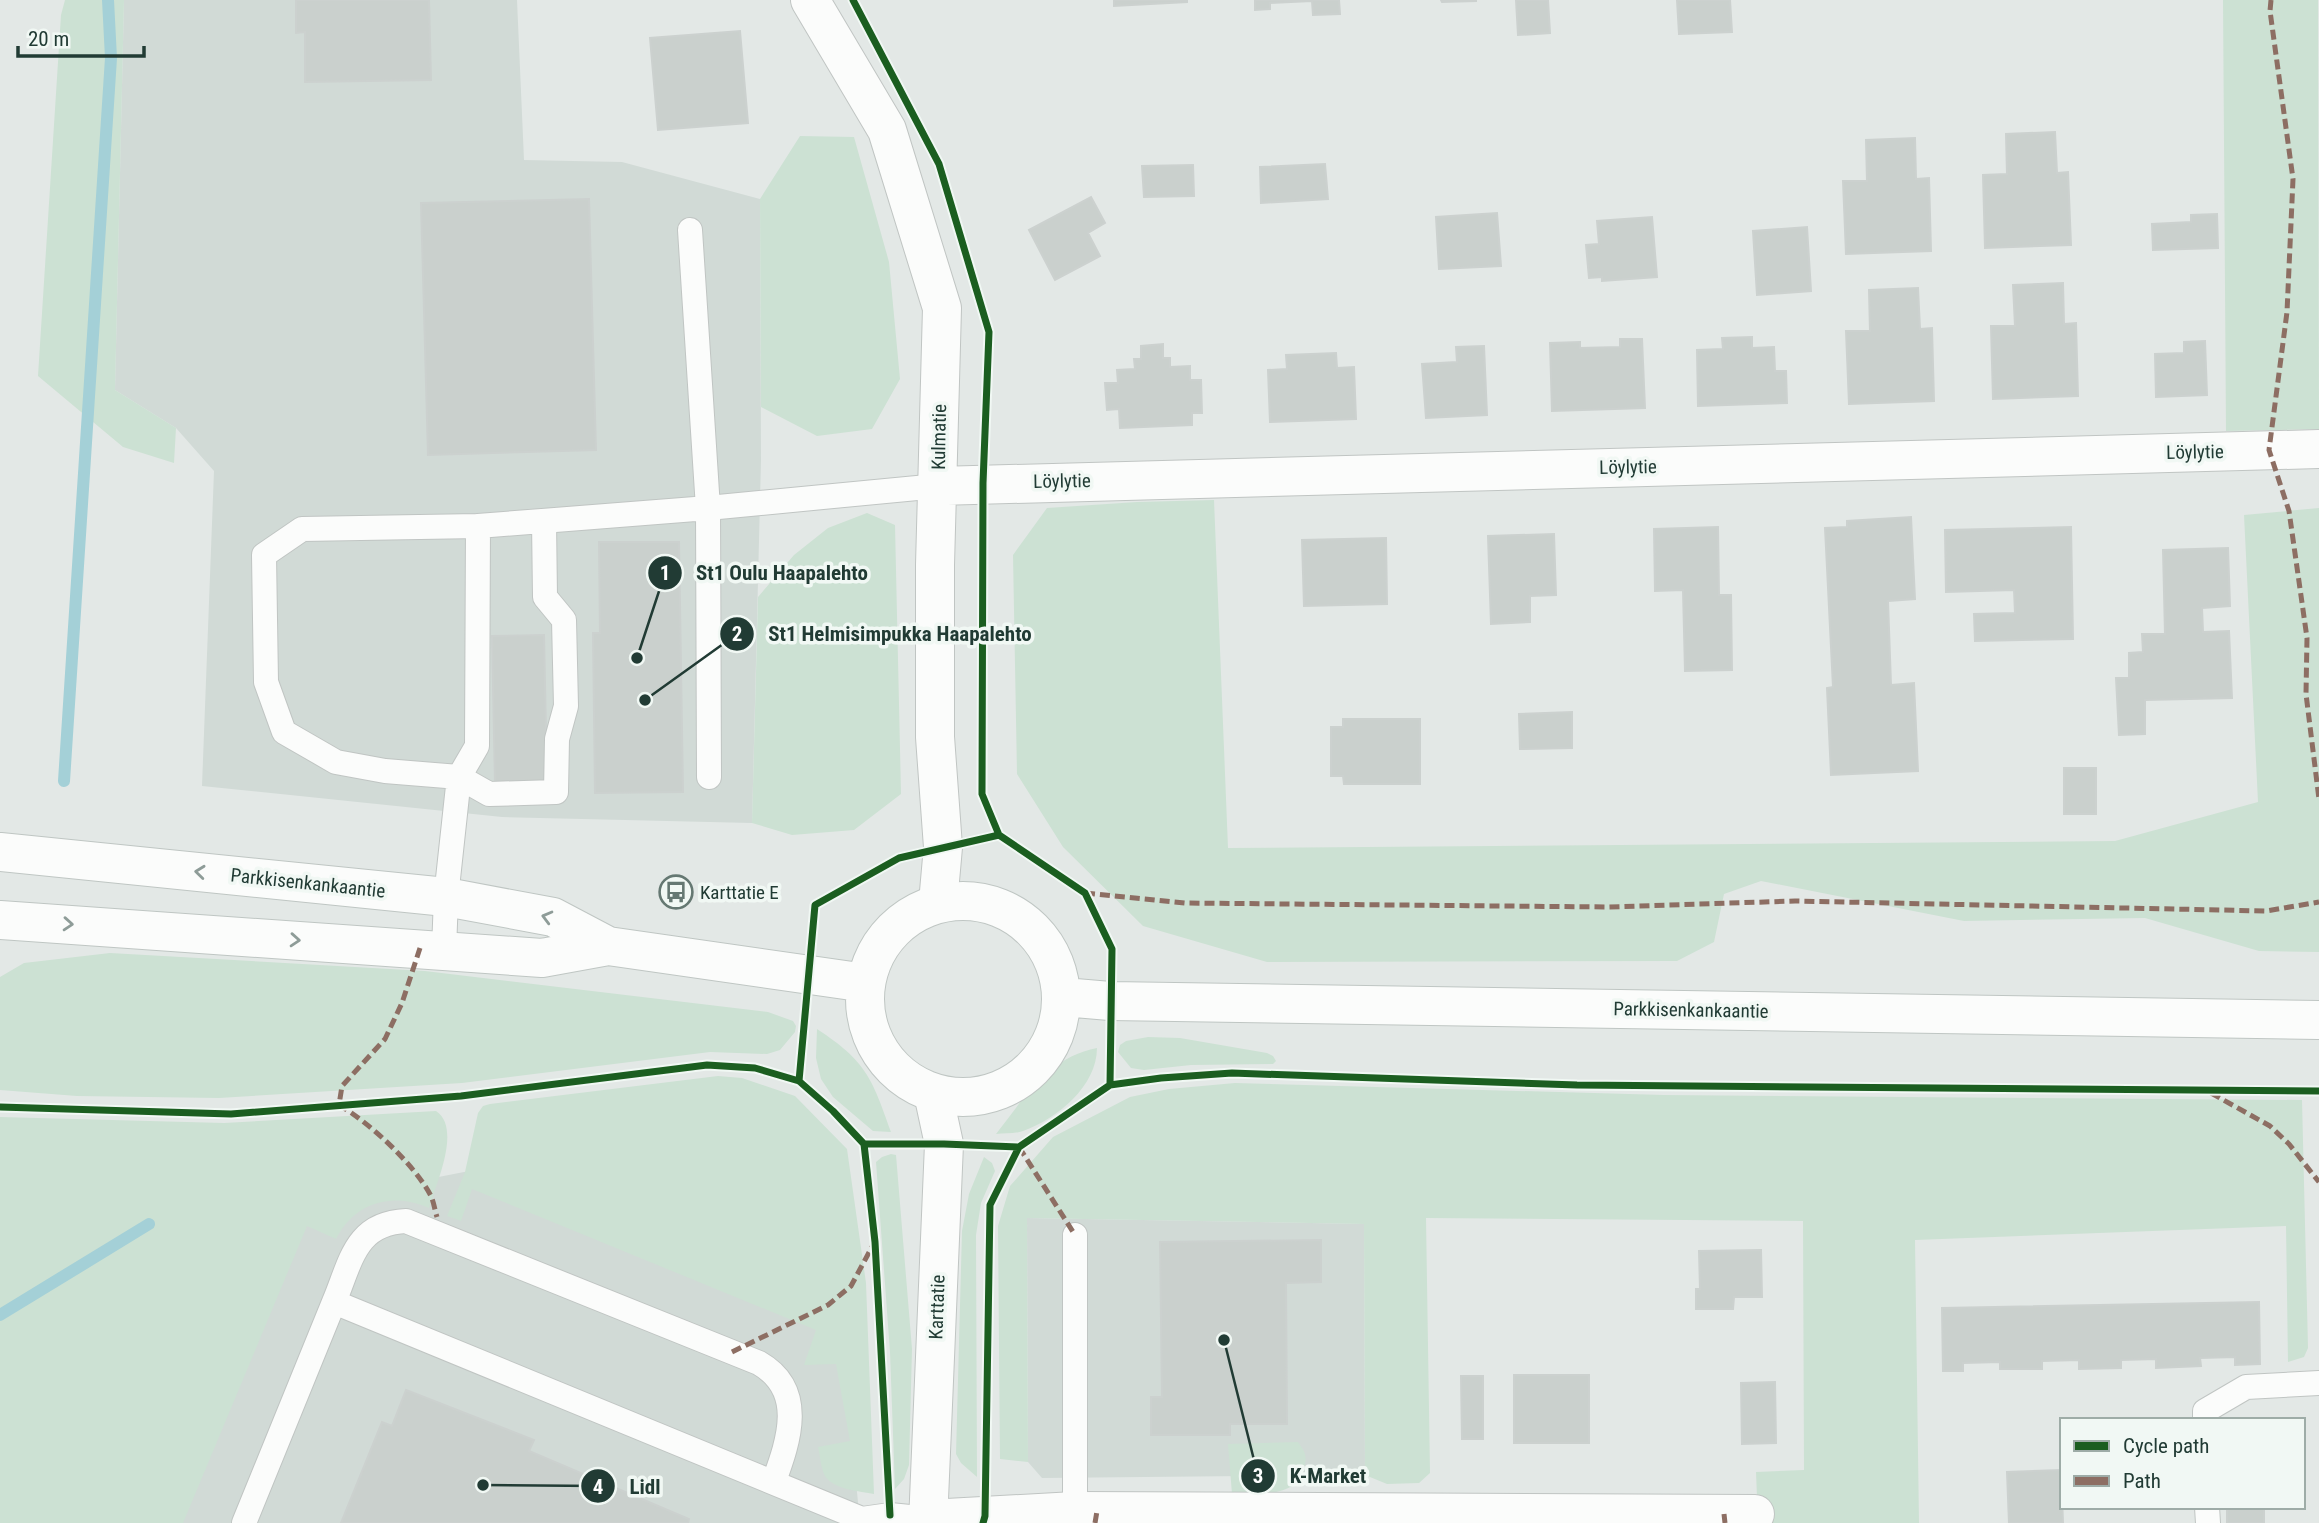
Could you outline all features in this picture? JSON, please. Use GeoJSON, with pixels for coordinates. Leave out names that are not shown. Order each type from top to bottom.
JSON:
{"type":"FeatureCollection","features":[{"type":"Feature","properties":{"kind":"street","name":"Kulmatie"},"geometry":{"type":"LineString","coordinates":[[810,0],[887,130],[942,308],[935,565],[935,737],[943,847],[938,903]]}},
{"type":"Feature","properties":{"kind":"street","name":"Löylytie"},"geometry":{"type":"LineString","coordinates":[[938,486],[2319,449]]}},
{"type":"Feature","properties":{"kind":"street","name":"Parkkisenkankaantie"},"geometry":{"type":"LineString","coordinates":[[0,852],[446,897],[553,917],[608,946]]}},
{"type":"Feature","properties":{"kind":"street"},"geometry":{"type":"LineString","coordinates":[[973,900],[1017,915],[1051,952],[1063,997],[1059,1023],[1043,1057],[1008,1087],[968,1098],[933,1093],[896,1071],[874,1040],[866,1015],[866,983],[883,941],[905,919],[938,903],[973,900]]}},
{"type":"Feature","properties":{"kind":"street","name":"Parkkisenkankaantie"},"geometry":{"type":"LineString","coordinates":[[0,920],[542,958],[608,946],[866,983]]}},
{"type":"Feature","properties":{"kind":"street","name":"Parkkisenkankaantie"},"geometry":{"type":"LineString","coordinates":[[1063,997],[1124,1001],[2319,1020]]}},
{"type":"Feature","properties":{"kind":"street","name":"Karttatie"},"geometry":{"type":"LineString","coordinates":[[929,1521],[944,1144],[933,1093]]}},
{"type":"Feature","properties":{"kind":"street"},"geometry":{"type":"LineString","coordinates":[[929,1521],[1075,1511],[1755,1514]]}},
{"type":"Feature","properties":{"kind":"lane"},"geometry":{"type":"LineString","coordinates":[[690,230],[708,508],[709,777]]}},
{"type":"Feature","properties":{"kind":"lane"},"geometry":{"type":"LineString","coordinates":[[544,522],[545,597],[564,620],[566,706],[557,739],[556,792],[489,794],[459,777],[385,771],[336,762],[284,732],[267,682],[264,555],[302,529],[544,522],[938,486]]}},
{"type":"Feature","properties":{"kind":"lane"},"geometry":{"type":"LineString","coordinates":[[444,950],[446,897],[459,777],[477,746],[478,526]]}},
{"type":"Feature","properties":{"kind":"lane"},"geometry":{"type":"LineString","coordinates":[[244,1523],[360,1241],[372,1229],[390,1221],[406,1221],[771,1370],[783,1386],[789,1404],[788,1444],[774,1481]]}},
{"type":"Feature","properties":{"kind":"lane"},"geometry":{"type":"LineString","coordinates":[[1075,1236],[1075,1511]]}},
{"type":"Feature","properties":{"kind":"lane"},"geometry":{"type":"LineString","coordinates":[[334,1302],[862,1519],[890,1515],[929,1521]]}},
{"type":"Feature","properties":{"kind":"lane"},"geometry":{"type":"LineString","coordinates":[[2205,1418],[2205,1411],[2246,1387],[2319,1383]]}},
{"type":"Feature","properties":{"kind":"shaded area"},"geometry":{"type":"Polygon","coordinates":[[[124,0],[517,0],[524,160],[622,162],[760,199],[761,460],[752,823],[502,817],[202,786],[214,471],[176,428],[115,390],[124,0]]]}},
{"type":"Feature","properties":{"kind":"shaded area"},"geometry":{"type":"Polygon","coordinates":[[[487,1170],[838,1296],[860,1523],[162,1523],[306,1203],[464,1172],[487,1170]]]}},
{"type":"Feature","properties":{"kind":"shaded area"},"geometry":{"type":"Polygon","coordinates":[[[1027,1218],[1364,1224],[1365,1475],[1042,1478],[1028,1462],[1027,1218]]]}},
{"type":"Feature","properties":{"kind":"green space"},"geometry":{"type":"Polygon","coordinates":[[[65,0],[124,0],[115,390],[176,428],[174,463],[123,447],[38,376],[61,15],[65,0]]]}},
{"type":"Feature","properties":{"kind":"green space"},"geometry":{"type":"Polygon","coordinates":[[[2223,0],[2318,0],[2319,429],[2226,431],[2223,0]]]}},
{"type":"Feature","properties":{"kind":"green space"},"geometry":{"type":"Polygon","coordinates":[[[800,136],[854,137],[889,262],[900,379],[872,429],[817,436],[761,407],[760,199],[800,136]]]}},
{"type":"Feature","properties":{"kind":"green space"},"geometry":{"type":"Polygon","coordinates":[[[1214,500],[1228,848],[2115,841],[2258,802],[2244,515],[2319,508],[2319,952],[2259,951],[2145,918],[1964,921],[1761,881],[1724,894],[1714,942],[1677,961],[1267,962],[1143,926],[1063,847],[1017,774],[1013,555],[1047,508],[1214,500]]]}},
{"type":"Feature","properties":{"kind":"green space"},"geometry":{"type":"Polygon","coordinates":[[[867,513],[895,525],[901,794],[854,830],[792,835],[752,823],[758,597],[794,555],[828,528],[867,513]]]}},
{"type":"Feature","properties":{"kind":"green space"},"geometry":{"type":"Polygon","coordinates":[[[110,953],[425,971],[768,1012],[793,1021],[796,1026],[795,1032],[780,1050],[767,1054],[710,1052],[462,1083],[219,1098],[77,1096],[0,1090],[0,977],[24,963],[110,953]]]}},
{"type":"Feature","properties":{"kind":"green space"},"geometry":{"type":"Polygon","coordinates":[[[817,1029],[847,1051],[865,1072],[891,1132],[873,1131],[833,1097],[821,1079],[816,1058],[817,1029]]]}},
{"type":"Feature","properties":{"kind":"green space"},"geometry":{"type":"Polygon","coordinates":[[[1148,1037],[1180,1038],[1267,1053],[1276,1061],[1273,1064],[1191,1065],[1144,1070],[1131,1068],[1118,1052],[1120,1045],[1126,1041],[1148,1037]]]}},
{"type":"Feature","properties":{"kind":"green space"},"geometry":{"type":"Polygon","coordinates":[[[1097,1048],[1090,1075],[1073,1099],[1036,1126],[1013,1133],[996,1134],[1028,1093],[1051,1070],[1065,1060],[1097,1048]]]}},
{"type":"Feature","properties":{"kind":"green space"},"geometry":{"type":"Polygon","coordinates":[[[718,1076],[742,1078],[795,1096],[847,1149],[866,1283],[874,1494],[841,1487],[825,1476],[818,1447],[850,1441],[836,1364],[804,1365],[816,1330],[472,1189],[461,1221],[447,1216],[465,1172],[478,1113],[483,1106],[718,1076]]]}},
{"type":"Feature","properties":{"kind":"green space"},"geometry":{"type":"Polygon","coordinates":[[[1235,1083],[1664,1095],[2302,1100],[2308,1348],[2304,1357],[2288,1362],[2286,1226],[1915,1240],[1919,1523],[1758,1523],[1756,1472],[1804,1470],[1803,1221],[1426,1218],[1430,1473],[1419,1483],[1387,1484],[1365,1475],[1364,1224],[1027,1218],[1028,1462],[1000,1459],[998,1226],[1010,1186],[1053,1137],[1130,1097],[1169,1089],[1235,1083]]]}},
{"type":"Feature","properties":{"kind":"green space"},"geometry":{"type":"Polygon","coordinates":[[[436,1111],[447,1130],[447,1143],[429,1208],[401,1201],[375,1204],[353,1217],[336,1239],[307,1226],[183,1523],[0,1523],[0,1117],[224,1123],[436,1111]]]}},
{"type":"Feature","properties":{"kind":"green space"},"geometry":{"type":"Polygon","coordinates":[[[891,1154],[896,1155],[912,1349],[909,1465],[904,1479],[895,1489],[890,1352],[876,1162],[891,1154]]]}},
{"type":"Feature","properties":{"kind":"green space"},"geometry":{"type":"Polygon","coordinates":[[[984,1157],[992,1163],[995,1171],[981,1203],[976,1235],[977,1477],[961,1463],[956,1454],[962,1231],[969,1194],[984,1157]]]}},
{"type":"Feature","properties":{"kind":"green space"},"geometry":{"type":"Polygon","coordinates":[[[1298,1442],[1306,1460],[1300,1477],[1291,1487],[1275,1492],[1232,1494],[1228,1444],[1298,1442]]]}},
{"type":"Feature","properties":{"kind":"building"},"geometry":{"type":"Polygon","coordinates":[[[296,0],[429,0],[431,80],[305,82],[305,32],[296,33],[296,0]]]}},
{"type":"Feature","properties":{"kind":"building"},"geometry":{"type":"Polygon","coordinates":[[[1114,0],[1187,0],[1187,2],[1114,6],[1114,0]]]}},
{"type":"Feature","properties":{"kind":"building"},"geometry":{"type":"Polygon","coordinates":[[[1255,0],[1339,0],[1340,14],[1313,15],[1312,1],[1270,3],[1270,9],[1255,10],[1255,0]]]}},
{"type":"Feature","properties":{"kind":"building"},"geometry":{"type":"Polygon","coordinates":[[[1441,0],[1476,0],[1476,1],[1442,2],[1441,0]]]}},
{"type":"Feature","properties":{"kind":"building"},"geometry":{"type":"Polygon","coordinates":[[[1516,0],[1548,0],[1550,33],[1518,35],[1516,0]]]}},
{"type":"Feature","properties":{"kind":"building"},"geometry":{"type":"Polygon","coordinates":[[[1677,0],[1730,0],[1732,32],[1679,34],[1677,0]]]}},
{"type":"Feature","properties":{"kind":"building"},"geometry":{"type":"Polygon","coordinates":[[[740,31],[748,123],[658,130],[650,38],[740,31]]]}},
{"type":"Feature","properties":{"kind":"building"},"geometry":{"type":"Polygon","coordinates":[[[2055,132],[2057,173],[2068,172],[2071,245],[1985,248],[1983,175],[2007,174],[2006,134],[2055,132]]]}},
{"type":"Feature","properties":{"kind":"building"},"geometry":{"type":"Polygon","coordinates":[[[1915,138],[1916,179],[1929,178],[1931,251],[1846,254],[1843,181],[1867,181],[1866,140],[1915,138]]]}},
{"type":"Feature","properties":{"kind":"building"},"geometry":{"type":"Polygon","coordinates":[[[1325,164],[1328,199],[1261,203],[1260,167],[1325,164]]]}},
{"type":"Feature","properties":{"kind":"building"},"geometry":{"type":"Polygon","coordinates":[[[1193,165],[1194,196],[1144,197],[1142,166],[1193,165]]]}},
{"type":"Feature","properties":{"kind":"building"},"geometry":{"type":"Polygon","coordinates":[[[1091,197],[1105,223],[1088,233],[1100,256],[1055,280],[1029,230],[1091,197]]]}},
{"type":"Feature","properties":{"kind":"building"},"geometry":{"type":"Polygon","coordinates":[[[589,199],[596,450],[428,455],[421,203],[589,199]]]}},
{"type":"Feature","properties":{"kind":"building"},"geometry":{"type":"Polygon","coordinates":[[[1497,213],[1501,266],[1439,269],[1436,217],[1497,213]]]}},
{"type":"Feature","properties":{"kind":"building"},"geometry":{"type":"Polygon","coordinates":[[[2217,214],[2218,248],[2153,250],[2152,224],[2191,222],[2191,215],[2217,214]]]}},
{"type":"Feature","properties":{"kind":"building"},"geometry":{"type":"Polygon","coordinates":[[[1652,217],[1657,277],[1602,281],[1602,277],[1589,278],[1586,245],[1599,244],[1597,221],[1652,217]]]}},
{"type":"Feature","properties":{"kind":"building"},"geometry":{"type":"Polygon","coordinates":[[[1807,227],[1811,291],[1757,295],[1753,231],[1807,227]]]}},
{"type":"Feature","properties":{"kind":"building"},"geometry":{"type":"Polygon","coordinates":[[[2063,283],[2064,324],[2076,323],[2078,396],[1993,399],[1991,326],[2015,326],[2013,285],[2063,283]]]}},
{"type":"Feature","properties":{"kind":"building"},"geometry":{"type":"Polygon","coordinates":[[[1918,288],[1920,329],[1932,328],[1934,401],[1849,404],[1846,331],[1870,331],[1869,290],[1918,288]]]}},
{"type":"Feature","properties":{"kind":"building"},"geometry":{"type":"Polygon","coordinates":[[[1752,337],[1752,348],[1774,347],[1775,371],[1786,371],[1787,403],[1698,406],[1697,350],[1723,349],[1722,338],[1752,337]]]}},
{"type":"Feature","properties":{"kind":"building"},"geometry":{"type":"Polygon","coordinates":[[[1620,339],[1642,339],[1645,408],[1552,411],[1550,343],[1580,342],[1580,348],[1620,347],[1620,339]]]}},
{"type":"Feature","properties":{"kind":"building"},"geometry":{"type":"Polygon","coordinates":[[[2205,341],[2207,395],[2156,397],[2155,354],[2184,353],[2184,342],[2205,341]]]}},
{"type":"Feature","properties":{"kind":"building"},"geometry":{"type":"Polygon","coordinates":[[[1163,344],[1163,358],[1170,358],[1170,367],[1190,366],[1190,380],[1201,380],[1202,413],[1192,413],[1192,425],[1120,428],[1119,409],[1107,410],[1105,383],[1118,383],[1117,370],[1135,369],[1134,359],[1141,359],[1141,346],[1163,344]]]}},
{"type":"Feature","properties":{"kind":"building"},"geometry":{"type":"Polygon","coordinates":[[[1484,346],[1487,415],[1426,418],[1422,364],[1457,362],[1456,347],[1484,346]]]}},
{"type":"Feature","properties":{"kind":"building"},"geometry":{"type":"Polygon","coordinates":[[[1336,353],[1337,368],[1354,367],[1356,419],[1270,422],[1268,370],[1287,369],[1286,355],[1336,353]]]}},
{"type":"Feature","properties":{"kind":"building"},"geometry":{"type":"Polygon","coordinates":[[[1911,517],[1915,599],[1888,601],[1891,685],[1914,683],[1918,771],[1831,775],[1827,688],[1833,687],[1825,528],[1847,527],[1847,521],[1911,517]]]}},
{"type":"Feature","properties":{"kind":"building"},"geometry":{"type":"Polygon","coordinates":[[[1718,527],[1719,595],[1731,595],[1732,670],[1685,671],[1683,590],[1655,591],[1654,529],[1718,527]]]}},
{"type":"Feature","properties":{"kind":"building"},"geometry":{"type":"Polygon","coordinates":[[[2071,527],[2073,639],[1975,641],[1974,614],[2015,613],[2014,590],[1946,592],[1945,530],[2071,527]]]}},
{"type":"Feature","properties":{"kind":"building"},"geometry":{"type":"Polygon","coordinates":[[[1554,534],[1556,595],[1530,596],[1530,622],[1491,624],[1488,536],[1554,534]]]}},
{"type":"Feature","properties":{"kind":"building"},"geometry":{"type":"Polygon","coordinates":[[[1386,538],[1387,604],[1304,606],[1302,540],[1386,538]]]}},
{"type":"Feature","properties":{"kind":"building"},"geometry":{"type":"Polygon","coordinates":[[[599,542],[679,542],[683,792],[595,793],[593,633],[600,633],[599,542]]]}},
{"type":"Feature","properties":{"kind":"building"},"geometry":{"type":"Polygon","coordinates":[[[2228,548],[2230,606],[2202,608],[2203,632],[2229,631],[2232,698],[2145,700],[2145,734],[2119,735],[2116,678],[2129,678],[2129,653],[2143,652],[2142,634],[2165,634],[2163,550],[2228,548]]]}},
{"type":"Feature","properties":{"kind":"building"},"geometry":{"type":"Polygon","coordinates":[[[544,635],[547,781],[495,783],[492,636],[544,635]]]}},
{"type":"Feature","properties":{"kind":"building"},"geometry":{"type":"Polygon","coordinates":[[[1572,712],[1572,748],[1520,749],[1519,714],[1572,712]]]}},
{"type":"Feature","properties":{"kind":"building"},"geometry":{"type":"Polygon","coordinates":[[[1343,719],[1420,719],[1420,784],[1344,784],[1343,776],[1331,776],[1331,727],[1343,727],[1343,719]]]}},
{"type":"Feature","properties":{"kind":"building"},"geometry":{"type":"Polygon","coordinates":[[[2064,768],[2096,768],[2096,814],[2064,814],[2064,768]]]}},
{"type":"Feature","properties":{"kind":"building"},"geometry":{"type":"Polygon","coordinates":[[[1321,1240],[1321,1282],[1286,1283],[1287,1424],[1230,1424],[1230,1435],[1151,1435],[1151,1397],[1162,1397],[1160,1242],[1321,1240]]]}},
{"type":"Feature","properties":{"kind":"building"},"geometry":{"type":"Polygon","coordinates":[[[1761,1250],[1762,1297],[1734,1297],[1733,1309],[1696,1309],[1696,1289],[1700,1289],[1699,1251],[1761,1250]]]}},
{"type":"Feature","properties":{"kind":"building"},"geometry":{"type":"Polygon","coordinates":[[[2259,1302],[2260,1364],[2235,1365],[2235,1357],[2200,1358],[2201,1366],[2156,1368],[2156,1359],[2121,1360],[2121,1368],[2079,1369],[2079,1360],[2042,1361],[2042,1369],[2000,1369],[2000,1362],[1963,1363],[1963,1371],[1943,1371],[1942,1308],[2259,1302]]]}},
{"type":"Feature","properties":{"kind":"building"},"geometry":{"type":"Polygon","coordinates":[[[1514,1375],[1589,1375],[1589,1443],[1514,1443],[1514,1375]]]}},
{"type":"Feature","properties":{"kind":"building"},"geometry":{"type":"Polygon","coordinates":[[[1461,1376],[1483,1376],[1483,1439],[1462,1439],[1461,1376]]]}},
{"type":"Feature","properties":{"kind":"building"},"geometry":{"type":"Polygon","coordinates":[[[1775,1382],[1776,1443],[1742,1444],[1741,1383],[1775,1382]]]}},
{"type":"Feature","properties":{"kind":"building"},"geometry":{"type":"Polygon","coordinates":[[[406,1390],[534,1440],[529,1451],[689,1519],[688,1523],[341,1523],[382,1422],[392,1426],[406,1390]]]}},
{"type":"Feature","properties":{"kind":"building"},"geometry":{"type":"Polygon","coordinates":[[[2060,1470],[2060,1509],[2062,1509],[2063,1523],[2009,1523],[2007,1472],[2060,1470]]]}},
{"type":"Feature","properties":{"kind":"building"},"geometry":{"type":"Polygon","coordinates":[[[2227,1509],[2264,1509],[2264,1523],[2227,1523],[2227,1509]]]}},
{"type":"Feature","properties":{"kind":"waterway"},"geometry":{"type":"LineString","coordinates":[[64,781],[111,58],[108,0]]}},
{"type":"Feature","properties":{"kind":"waterway"},"geometry":{"type":"LineString","coordinates":[[0,1315],[149,1224]]}},
{"type":"Feature","properties":{"kind":"marked path"},"geometry":{"type":"LineString","coordinates":[[2271,0],[2270,11],[2293,179],[2287,312],[2269,450],[2289,511],[2307,638],[2306,694],[2319,799]]}},
{"type":"Feature","properties":{"kind":"marked path"},"geometry":{"type":"LineString","coordinates":[[1085,893],[1185,903],[1608,907],[1795,901],[2266,911],[2319,902]]}},
{"type":"Feature","properties":{"kind":"marked path"},"geometry":{"type":"LineString","coordinates":[[420,948],[402,1003],[385,1039],[342,1086],[339,1105],[377,1133],[403,1158],[431,1196],[437,1217]]}},
{"type":"Feature","properties":{"kind":"marked path"},"geometry":{"type":"LineString","coordinates":[[2211,1093],[2270,1126],[2289,1144],[2319,1182]]}},
{"type":"Feature","properties":{"kind":"marked path"},"geometry":{"type":"LineString","coordinates":[[1019,1147],[1075,1235]]}},
{"type":"Feature","properties":{"kind":"marked path"},"geometry":{"type":"LineString","coordinates":[[732,1352],[828,1305],[851,1286],[873,1245]]}},
{"type":"Feature","properties":{"kind":"marked path"},"geometry":{"type":"LineString","coordinates":[[1095,1523],[1097,1511]]}},
{"type":"Feature","properties":{"kind":"marked path"},"geometry":{"type":"LineString","coordinates":[[1724,1514],[1725,1523]]}},
{"type":"Feature","properties":{"kind":"cycle path"},"geometry":{"type":"LineString","coordinates":[[853,0],[939,164],[989,332],[983,483],[982,794],[999,835],[1085,893],[1112,949],[1110,1085]]}},
{"type":"Feature","properties":{"kind":"cycle path"},"geometry":{"type":"LineString","coordinates":[[799,1081],[815,905],[899,858],[999,835]]}},
{"type":"Feature","properties":{"kind":"cycle path"},"geometry":{"type":"LineString","coordinates":[[0,1107],[231,1114],[461,1096],[707,1065],[755,1068],[799,1081],[833,1111],[864,1144],[1019,1147],[1110,1085],[1232,1073],[1577,1085],[2319,1091]]}},
{"type":"Feature","properties":{"kind":"cycle path"},"geometry":{"type":"LineString","coordinates":[[864,1144],[875,1242],[890,1515]]}},
{"type":"Feature","properties":{"kind":"cycle path"},"geometry":{"type":"LineString","coordinates":[[983,1523],[990,1205],[1019,1147]]}},
{"type":"Feature","properties":{"kind":"place","name":"St1 Oulu Haapalehto"},"geometry":{"type":"Point","coordinates":[637,658]}},
{"type":"Feature","properties":{"kind":"place","name":"St1 Helmisimpukka Haapalehto"},"geometry":{"type":"Point","coordinates":[645,700]}},
{"type":"Feature","properties":{"kind":"place","name":"Karttatie E"},"geometry":{"type":"Point","coordinates":[676,892]}},
{"type":"Feature","properties":{"kind":"place","name":"K-Market"},"geometry":{"type":"Point","coordinates":[1224,1340]}},
{"type":"Feature","properties":{"kind":"place","name":"Lidl"},"geometry":{"type":"Point","coordinates":[483,1485]}}]}
